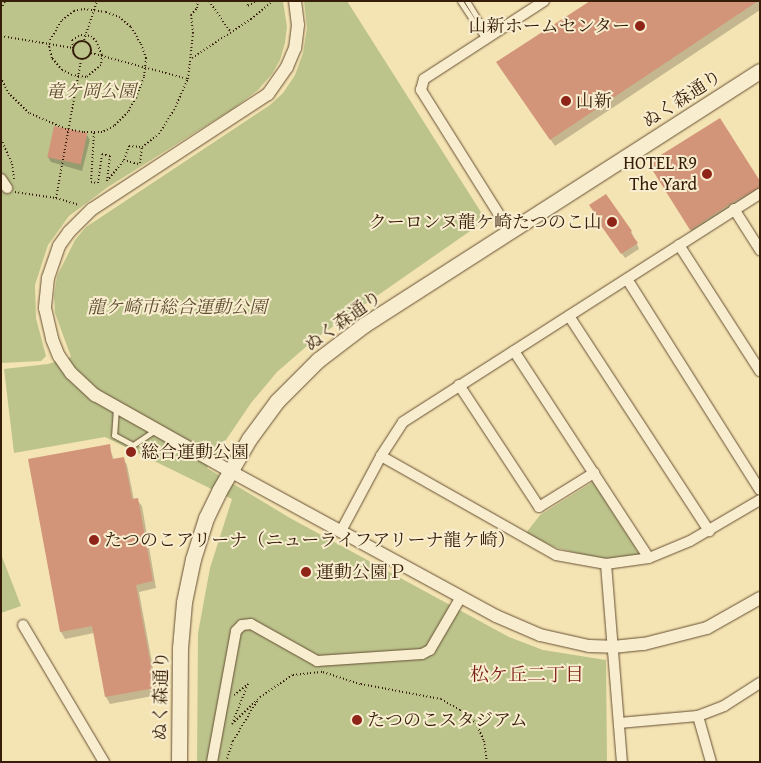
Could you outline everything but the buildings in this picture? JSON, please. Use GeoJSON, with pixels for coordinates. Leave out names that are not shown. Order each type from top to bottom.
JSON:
{"type":"FeatureCollection","features":[{"type":"Feature","properties":{"kind":"main road","name":"ぬく森通り"},"geometry":{"type":"LineString","coordinates":[[179,762],[180,648],[184,602],[198,542],[214,500],[230,471],[249,439],[277,402],[318,360],[364,325],[760,71]]}},
{"type":"Feature","properties":{"kind":"street"},"geometry":{"type":"LineString","coordinates":[[295,1],[298,25],[294,48],[287,67],[268,94],[92,209],[69,232],[59,246],[48,278],[45,308],[52,339],[59,356],[71,373],[95,395],[230,471],[496,616],[540,635],[589,646],[613,647],[644,644],[690,634],[726,619],[760,598]]}},
{"type":"Feature","properties":{"kind":"street"},"geometry":{"type":"LineString","coordinates":[[510,232],[421,90],[424,79],[544,1]]}},
{"type":"Feature","properties":{"kind":"street"},"geometry":{"type":"LineString","coordinates":[[341,531],[381,456],[403,422],[760,194]]}},
{"type":"Feature","properties":{"kind":"street"},"geometry":{"type":"LineString","coordinates":[[734,209],[760,250]]}},
{"type":"Feature","properties":{"kind":"street"},"geometry":{"type":"LineString","coordinates":[[679,245],[760,370]]}},
{"type":"Feature","properties":{"kind":"street"},"geometry":{"type":"LineString","coordinates":[[627,279],[760,490]]}},
{"type":"Feature","properties":{"kind":"street"},"geometry":{"type":"LineString","coordinates":[[569,316],[709,532]]}},
{"type":"Feature","properties":{"kind":"street"},"geometry":{"type":"LineString","coordinates":[[514,351],[649,558]]}},
{"type":"Feature","properties":{"kind":"street"},"geometry":{"type":"LineString","coordinates":[[460,386],[539,507],[594,473]]}},
{"type":"Feature","properties":{"kind":"street"},"geometry":{"type":"LineString","coordinates":[[381,456],[556,554],[606,564],[649,558],[709,532],[760,500]]}},
{"type":"Feature","properties":{"kind":"street"},"geometry":{"type":"LineString","coordinates":[[606,564],[622,762]]}},
{"type":"Feature","properties":{"kind":"street"},"geometry":{"type":"LineString","coordinates":[[212,762],[236,631],[242,625],[251,624],[317,661],[422,654],[430,650],[461,597]]}},
{"type":"Feature","properties":{"kind":"street"},"geometry":{"type":"LineString","coordinates":[[22,625],[104,762]]}},
{"type":"Feature","properties":{"kind":"street"},"geometry":{"type":"LineString","coordinates":[[619,723],[698,716],[724,706],[760,683]]}},
{"type":"Feature","properties":{"kind":"street"},"geometry":{"type":"LineString","coordinates":[[698,716],[710,762]]}},
{"type":"Feature","properties":{"kind":"lane"},"geometry":{"type":"LineString","coordinates":[[460,1],[487,38]]}},
{"type":"Feature","properties":{"kind":"lane"},"geometry":{"type":"LineString","coordinates":[[467,1],[487,38]]}},
{"type":"Feature","properties":{"kind":"lane"},"geometry":{"type":"LineString","coordinates":[[116,407],[114,435],[133,445],[156,429]]}},
{"type":"Feature","properties":{"kind":"path"},"geometry":{"type":"LineString","coordinates":[[1,10],[3,1]]}},
{"type":"Feature","properties":{"kind":"path"},"geometry":{"type":"LineString","coordinates":[[84,40],[97,1]]}},
{"type":"Feature","properties":{"kind":"path"},"geometry":{"type":"LineString","coordinates":[[94,132],[91,182],[98,183],[102,154],[110,156],[107,181],[124,160],[129,146],[142,147],[159,134],[174,110],[188,79],[192,58],[193,32],[191,15],[197,8],[198,1]]}},
{"type":"Feature","properties":{"kind":"path"},"geometry":{"type":"LineString","coordinates":[[209,1],[232,32]]}},
{"type":"Feature","properties":{"kind":"path"},"geometry":{"type":"LineString","coordinates":[[246,1],[248,6],[256,1]]}},
{"type":"Feature","properties":{"kind":"path"},"geometry":{"type":"LineString","coordinates":[[192,58],[232,32],[273,1]]}},
{"type":"Feature","properties":{"kind":"path"},"geometry":{"type":"LineString","coordinates":[[1,78],[9,94],[29,113],[66,129],[102,132],[114,126],[128,112],[136,98],[144,77],[146,58],[141,44],[131,27],[119,17],[106,12],[84,9],[74,12],[62,20],[50,40],[52,58],[67,73],[86,77],[101,65],[101,49],[96,41],[86,35]]}},
{"type":"Feature","properties":{"kind":"path"},"geometry":{"type":"LineString","coordinates":[[74,48],[77,42],[84,41],[91,47],[88,58],[81,60],[75,56],[72,40],[86,35]]}},
{"type":"Feature","properties":{"kind":"path"},"geometry":{"type":"LineString","coordinates":[[1,36],[74,48]]}},
{"type":"Feature","properties":{"kind":"path"},"geometry":{"type":"LineString","coordinates":[[91,52],[188,79]]}},
{"type":"Feature","properties":{"kind":"path"},"geometry":{"type":"LineString","coordinates":[[56,198],[81,60]]}},
{"type":"Feature","properties":{"kind":"path"},"geometry":{"type":"LineString","coordinates":[[1,139],[12,164],[8,187],[14,200]]}},
{"type":"Feature","properties":{"kind":"path"},"geometry":{"type":"LineString","coordinates":[[124,160],[140,165],[142,147]]}},
{"type":"Feature","properties":{"kind":"path"},"geometry":{"type":"LineString","coordinates":[[8,187],[56,198],[92,209]]}},
{"type":"Feature","properties":{"kind":"path"},"geometry":{"type":"LineString","coordinates":[[233,690],[232,696],[248,684],[232,724],[260,697],[293,675],[323,672],[380,688],[442,699],[476,723],[484,741],[487,762]]}},
{"type":"Feature","properties":{"kind":"path"},"geometry":{"type":"LineString","coordinates":[[226,762],[233,741],[260,697]]}},
{"type":"Feature","properties":{"kind":"green space","name":"竜ケ岡公園"},"geometry":{"type":"Polygon","coordinates":[[[1,1],[283,1],[287,27],[280,60],[272,74],[258,90],[234,108],[108,187],[69,216],[48,245],[35,285],[36,318],[46,356],[41,361],[1,363],[1,1]]]}},
{"type":"Feature","properties":{"kind":"green space","name":"龍ケ崎市総合運動公園"},"geometry":{"type":"Polygon","coordinates":[[[304,1],[347,1],[486,220],[315,339],[277,372],[251,403],[207,468],[290,518],[509,637],[543,650],[606,660],[607,762],[197,762],[198,633],[210,568],[232,499],[105,437],[14,453],[4,369],[48,364],[71,357],[55,313],[54,296],[57,276],[75,240],[86,227],[270,105],[283,93],[295,75],[303,53],[307,28],[304,1]]]}},
{"type":"Feature","properties":{"kind":"green space"},"geometry":{"type":"Polygon","coordinates":[[[593,482],[640,555],[608,559],[584,555],[554,547],[526,533],[540,515],[593,482]]]}},
{"type":"Feature","properties":{"kind":"green space"},"geometry":{"type":"Polygon","coordinates":[[[1,554],[21,606],[1,613],[1,554]]]}},
{"type":"Feature","properties":{"kind":"place","name":"山新ホームセンター"},"geometry":{"type":"Point","coordinates":[640,26]}},
{"type":"Feature","properties":{"kind":"place","name":"山新"},"geometry":{"type":"Point","coordinates":[566,101]}},
{"type":"Feature","properties":{"kind":"place","name":"HOTEL R9 The Yard"},"geometry":{"type":"Point","coordinates":[707,174]}},
{"type":"Feature","properties":{"kind":"place","name":"クーロンヌ龍ケ崎たつのこ山"},"geometry":{"type":"Point","coordinates":[612,222]}},
{"type":"Feature","properties":{"kind":"place","name":"総合運動公園"},"geometry":{"type":"Point","coordinates":[131,452]}},
{"type":"Feature","properties":{"kind":"place","name":"たつのこアリーナ（ニューライフアリーナ龍ケ崎）"},"geometry":{"type":"Point","coordinates":[94,540]}},
{"type":"Feature","properties":{"kind":"place","name":"運動公園Ｐ"},"geometry":{"type":"Point","coordinates":[306,572]}},
{"type":"Feature","properties":{"kind":"place","name":"たつのこスタジアム"},"geometry":{"type":"Point","coordinates":[357,720]}},
{"type":"Feature","properties":{"kind":"district","name":"松ケ丘二丁目"},"geometry":{"type":"Point","coordinates":[527,675]}}]}
